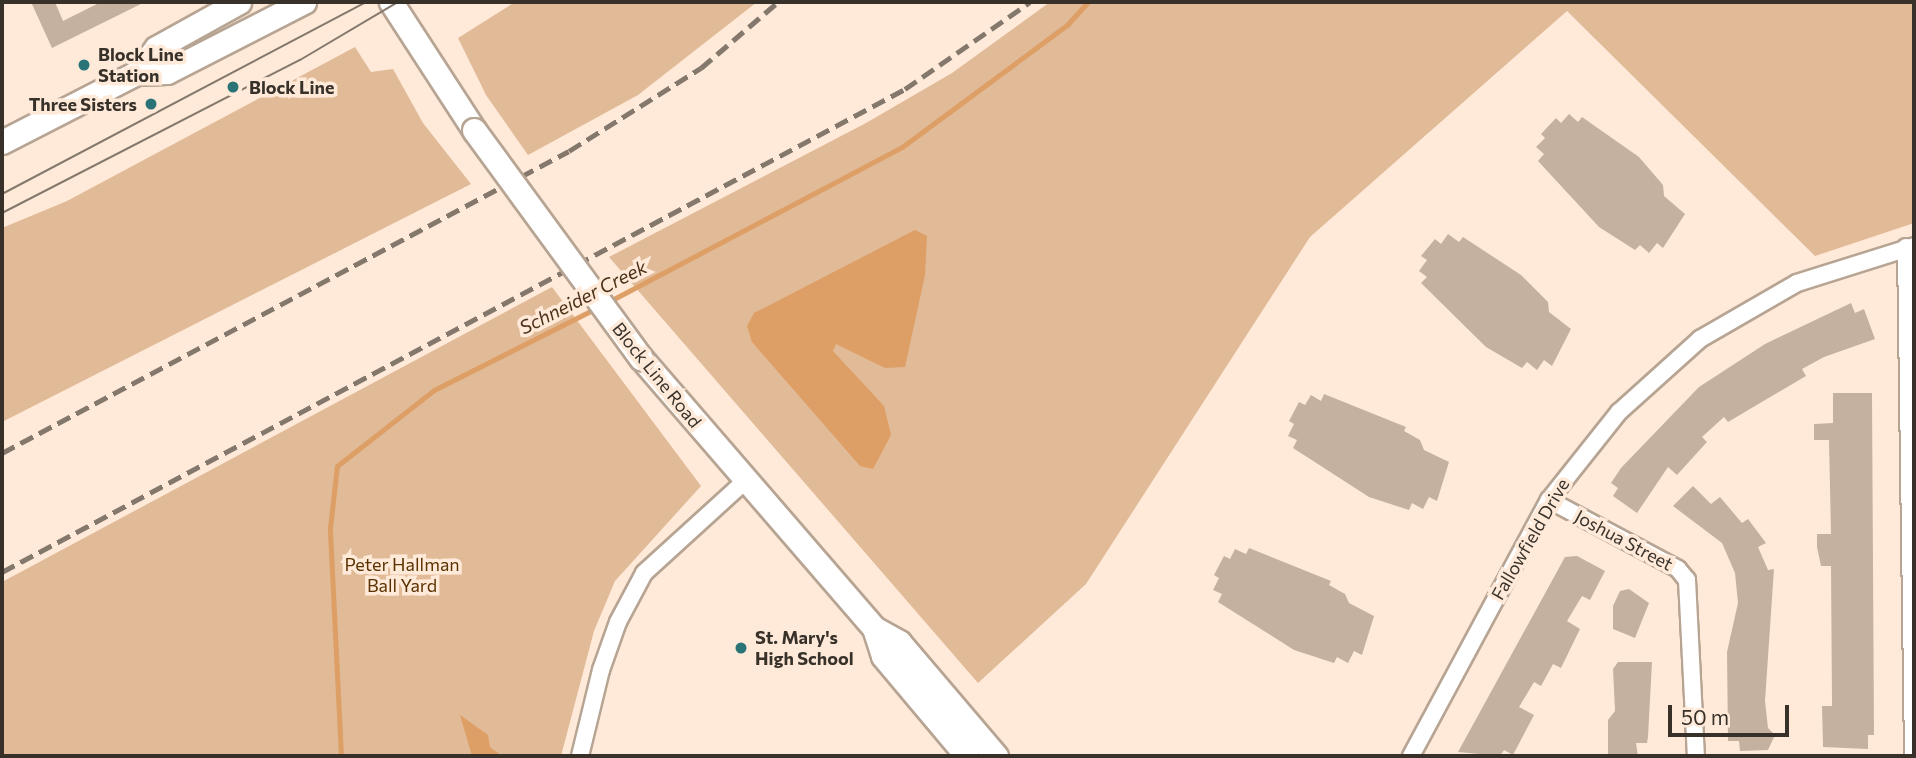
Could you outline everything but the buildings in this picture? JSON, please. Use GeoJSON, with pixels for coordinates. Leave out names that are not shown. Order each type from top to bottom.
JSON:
{"type":"FeatureCollection","features":[{"type":"Feature","properties":{"kind":"street"},"geometry":{"type":"LineString","coordinates":[[2,142],[136,73],[156,48],[239,2]]}},
{"type":"Feature","properties":{"kind":"street"},"geometry":{"type":"LineString","coordinates":[[136,73],[167,72],[304,2]]}},
{"type":"Feature","properties":{"kind":"street","name":"Block Line Road"},"geometry":{"type":"LineString","coordinates":[[391,2],[474,130],[641,358],[744,482],[874,628],[900,642],[996,756]]}},
{"type":"Feature","properties":{"kind":"street"},"geometry":{"type":"LineString","coordinates":[[1910,247],[1913,756]]}},
{"type":"Feature","properties":{"kind":"street","name":"Fallowfield Drive"},"geometry":{"type":"LineString","coordinates":[[1411,756],[1549,500],[1619,412],[1700,339],[1797,283],[1910,247]]}},
{"type":"Feature","properties":{"kind":"street"},"geometry":{"type":"LineString","coordinates":[[580,756],[614,634],[644,573],[744,482]]}},
{"type":"Feature","properties":{"kind":"street","name":"Joshua Street"},"geometry":{"type":"LineString","coordinates":[[1549,500],[1678,569],[1687,580],[1696,756]]}},
{"type":"Feature","properties":{"kind":"street","name":"Block Line Road"},"geometry":{"type":"LineString","coordinates":[[874,628],[883,656],[967,756]]}},
{"type":"Feature","properties":{"kind":"green space"},"geometry":{"type":"Polygon","coordinates":[[[515,2],[757,2],[638,95],[528,155],[486,95],[458,38],[515,2]]]}},
{"type":"Feature","properties":{"kind":"green space"},"geometry":{"type":"Polygon","coordinates":[[[1050,2],[1914,2],[1914,223],[1815,256],[1567,11],[1310,237],[1086,584],[978,683],[609,257],[866,123],[952,73],[1050,2]]]}},
{"type":"Feature","properties":{"kind":"green space"},"geometry":{"type":"Polygon","coordinates":[[[355,47],[371,72],[393,69],[423,123],[471,184],[2,422],[2,228],[67,201],[355,47]]]}},
{"type":"Feature","properties":{"kind":"green space","name":"Peter Hallman Ball Yard"},"geometry":{"type":"Polygon","coordinates":[[[552,287],[701,486],[615,581],[594,631],[561,756],[2,756],[2,582],[552,287]]]}},
{"type":"Feature","properties":{"kind":"shaded area"},"geometry":{"type":"Polygon","coordinates":[[[915,230],[927,236],[925,275],[905,367],[885,368],[836,344],[833,351],[884,406],[891,435],[873,469],[860,466],[752,342],[747,326],[754,313],[915,230]]]}},
{"type":"Feature","properties":{"kind":"shaded area"},"geometry":{"type":"Polygon","coordinates":[[[460,715],[488,735],[490,747],[502,756],[472,756],[460,715]]]}},
{"type":"Feature","properties":{"kind":"waterway","name":"Schneider Creek"},"geometry":{"type":"LineString","coordinates":[[608,302],[902,147],[1068,24],[1088,2]]}},
{"type":"Feature","properties":{"kind":"waterway","name":"Schneider Creek"},"geometry":{"type":"LineString","coordinates":[[341,756],[330,528],[337,466],[434,390],[596,308]]}},
{"type":"Feature","properties":{"kind":"tram line"},"geometry":{"type":"LineString","coordinates":[[2,194],[366,2]]}},
{"type":"Feature","properties":{"kind":"tram line"},"geometry":{"type":"LineString","coordinates":[[2,213],[300,60],[398,2]]}},
{"type":"Feature","properties":{"kind":"railway"},"geometry":{"type":"LineString","coordinates":[[2,453],[569,151],[701,68],[778,2]]}},
{"type":"Feature","properties":{"kind":"railway"},"geometry":{"type":"LineString","coordinates":[[2,572],[905,89],[1030,2]]}},
{"type":"Feature","properties":{"kind":"place","name":"Block Line Station"},"geometry":{"type":"Point","coordinates":[84,65]}},
{"type":"Feature","properties":{"kind":"place","name":"Block Line"},"geometry":{"type":"Point","coordinates":[233,87]}},
{"type":"Feature","properties":{"kind":"place","name":"Three Sisters"},"geometry":{"type":"Point","coordinates":[151,104]}},
{"type":"Feature","properties":{"kind":"place","name":"St. Mary's High School"},"geometry":{"type":"Point","coordinates":[741,648]}}]}
